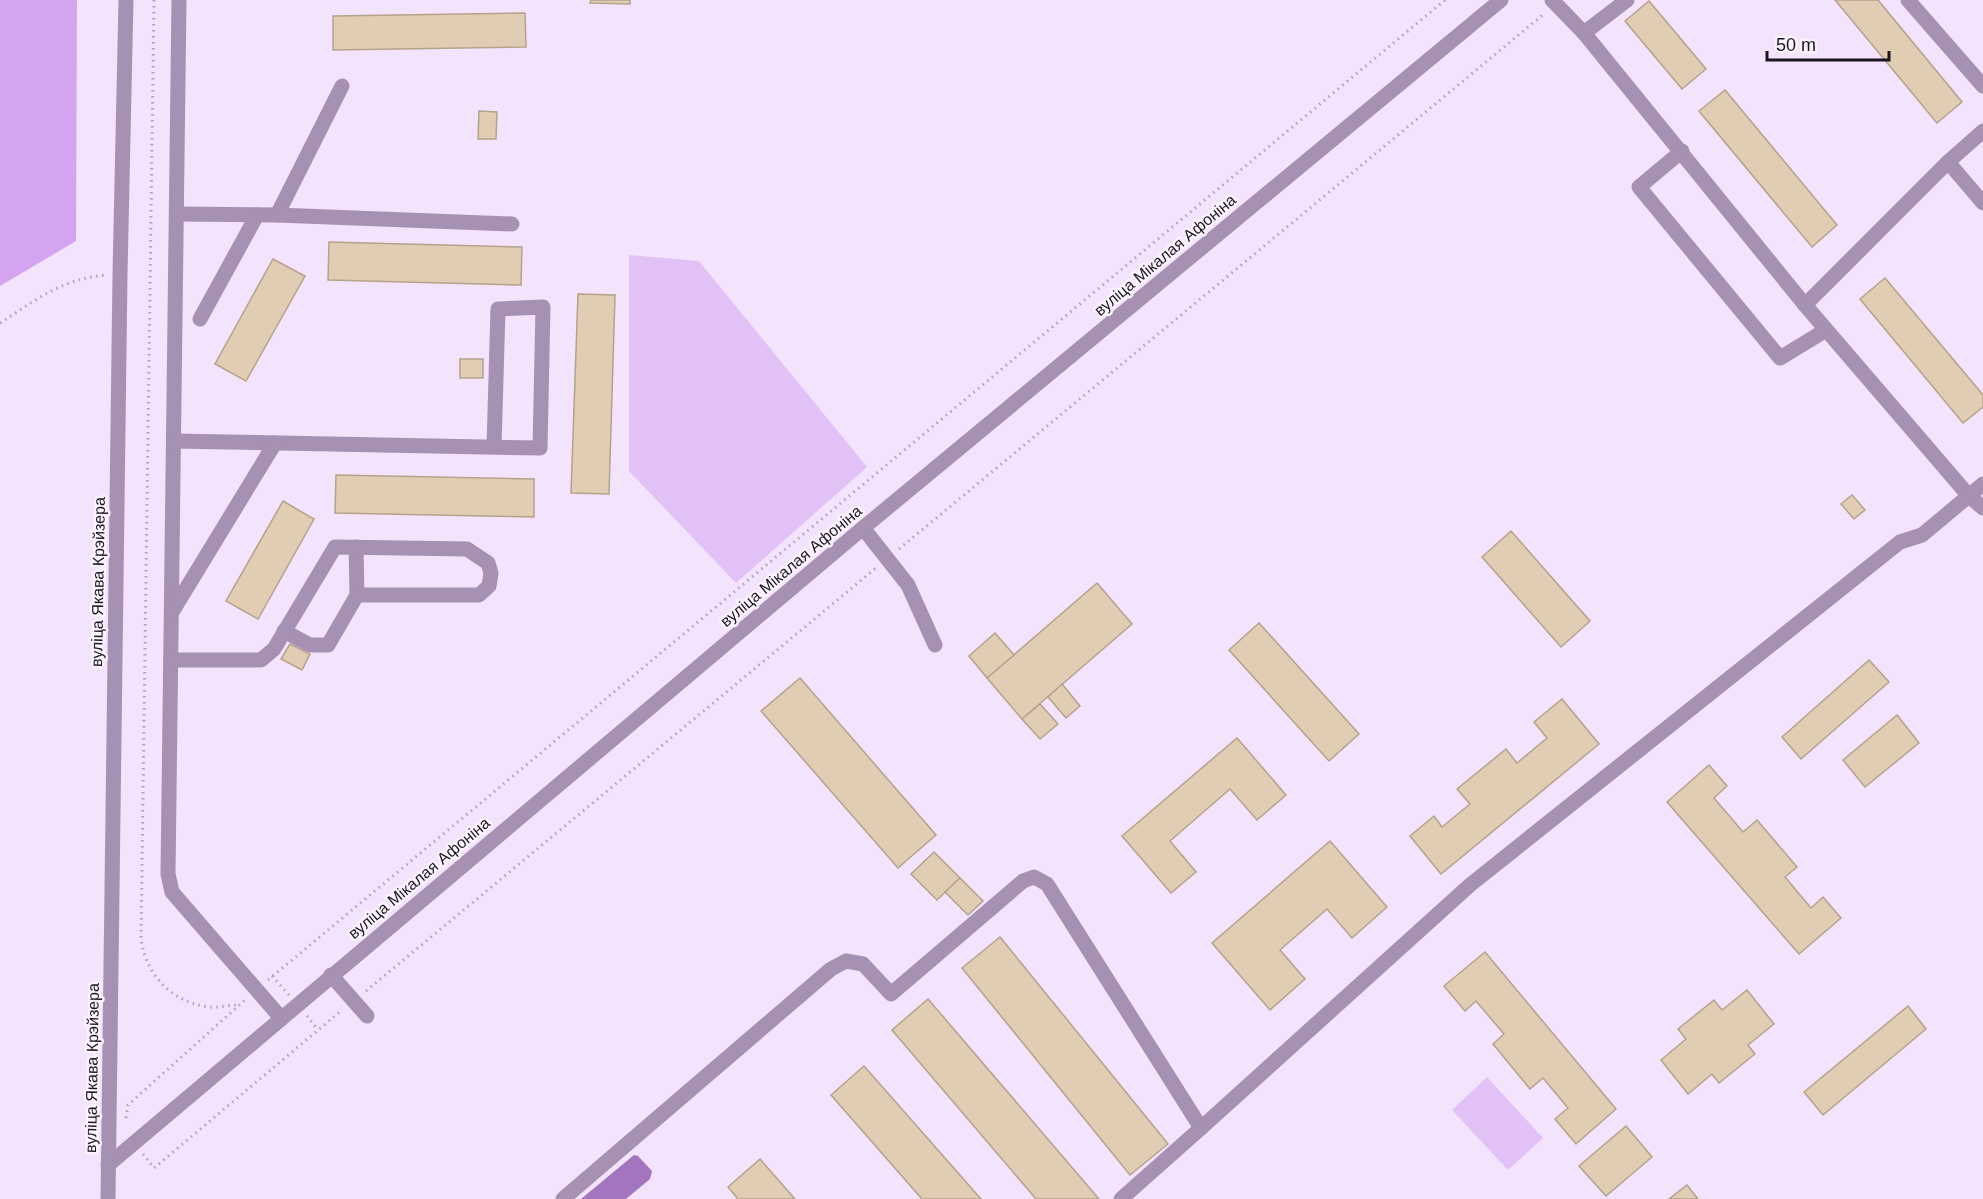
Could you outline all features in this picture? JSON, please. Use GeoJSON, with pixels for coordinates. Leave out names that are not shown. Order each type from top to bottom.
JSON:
{"type":"FeatureCollection","features":[{"type":"Feature","properties":{"kind":"street","name":"вуліца Якава Крэйзера"},"geometry":{"type":"LineString","coordinates":[[108,1199],[120,274],[126,0]]}},
{"type":"Feature","properties":{"kind":"street"},"geometry":{"type":"LineString","coordinates":[[179,0],[168,874],[172,892],[280,1018]]}},
{"type":"Feature","properties":{"kind":"street","name":"вуліца Мікалая Афоніна"},"geometry":{"type":"LineString","coordinates":[[108,1165],[863,528],[1501,0]]}},
{"type":"Feature","properties":{"kind":"street"},"geometry":{"type":"LineString","coordinates":[[1584,33],[1627,0]]}},
{"type":"Feature","properties":{"kind":"street"},"geometry":{"type":"LineString","coordinates":[[1908,0],[1983,86]]}},
{"type":"Feature","properties":{"kind":"street"},"geometry":{"type":"LineString","coordinates":[[1554,2],[1584,33],[1682,151],[1826,330],[1969,496],[1983,508]]}},
{"type":"Feature","properties":{"kind":"street"},"geometry":{"type":"LineString","coordinates":[[277,215],[342,86]]}},
{"type":"Feature","properties":{"kind":"street"},"geometry":{"type":"LineString","coordinates":[[1805,305],[1948,162],[1983,131]]}},
{"type":"Feature","properties":{"kind":"street"},"geometry":{"type":"LineString","coordinates":[[1682,151],[1639,187],[1780,358],[1826,330]]}},
{"type":"Feature","properties":{"kind":"street"},"geometry":{"type":"LineString","coordinates":[[1948,162],[1983,203]]}},
{"type":"Feature","properties":{"kind":"street"},"geometry":{"type":"LineString","coordinates":[[177,214],[277,215],[512,225]]}},
{"type":"Feature","properties":{"kind":"street"},"geometry":{"type":"LineString","coordinates":[[200,319],[257,215]]}},
{"type":"Feature","properties":{"kind":"street"},"geometry":{"type":"LineString","coordinates":[[174,441],[540,448],[543,308],[498,309],[494,447]]}},
{"type":"Feature","properties":{"kind":"street"},"geometry":{"type":"LineString","coordinates":[[171,613],[275,443]]}},
{"type":"Feature","properties":{"kind":"street"},"geometry":{"type":"LineString","coordinates":[[1121,1199],[1470,885],[1900,542],[1922,535],[1983,484]]}},
{"type":"Feature","properties":{"kind":"street"},"geometry":{"type":"LineString","coordinates":[[863,528],[908,585],[935,645]]}},
{"type":"Feature","properties":{"kind":"street"},"geometry":{"type":"LineString","coordinates":[[171,660],[261,660],[274,649],[335,547],[467,549],[488,563],[491,573],[489,586],[479,595],[357,595]]}},
{"type":"Feature","properties":{"kind":"street"},"geometry":{"type":"LineString","coordinates":[[284,631],[310,645],[328,645],[357,595],[356,547]]}},
{"type":"Feature","properties":{"kind":"street"},"geometry":{"type":"LineString","coordinates":[[562,1199],[831,969],[846,961],[863,964],[891,994],[1023,881],[1034,877],[1047,884],[1201,1128]]}},
{"type":"Feature","properties":{"kind":"street"},"geometry":{"type":"LineString","coordinates":[[331,975],[367,1016]]}},
{"type":"Feature","properties":{"kind":"path"},"geometry":{"type":"LineString","coordinates":[[154,0],[141,939],[143,954],[150,969],[169,991],[210,1007],[240,1004]]}},
{"type":"Feature","properties":{"kind":"path"},"geometry":{"type":"LineString","coordinates":[[124,1128],[128,1105],[256,990],[1445,0]]}},
{"type":"Feature","properties":{"kind":"path"},"geometry":{"type":"LineString","coordinates":[[154,1168],[1554,2]]}},
{"type":"Feature","properties":{"kind":"path"},"geometry":{"type":"LineString","coordinates":[[0,323],[70,281],[92,276],[120,274]]}},
{"type":"Feature","properties":{"kind":"shaded area"},"geometry":{"type":"Polygon","coordinates":[[[0,0],[77,0],[76,241],[0,286],[0,0]]]}},
{"type":"Feature","properties":{"kind":"shaded area"},"geometry":{"type":"Polygon","coordinates":[[[629,255],[699,261],[867,467],[736,583],[629,471],[629,255]]]}},
{"type":"Feature","properties":{"kind":"shaded area"},"geometry":{"type":"Polygon","coordinates":[[[1487,1077],[1543,1138],[1508,1170],[1452,1110],[1487,1077]]]}},
{"type":"Feature","properties":{"kind":"shaded area"},"geometry":{"type":"Polygon","coordinates":[[[634,1155],[638,1156],[652,1171],[650,1179],[626,1199],[581,1199],[634,1155]]]}},
{"type":"Feature","properties":{"kind":"building"},"geometry":{"type":"Polygon","coordinates":[[[591,0],[630,0],[630,4],[590,3],[591,0]]]}},
{"type":"Feature","properties":{"kind":"building"},"geometry":{"type":"Polygon","coordinates":[[[1835,0],[1878,0],[1962,102],[1937,123],[1835,0]]]}},
{"type":"Feature","properties":{"kind":"building"},"geometry":{"type":"Polygon","coordinates":[[[1649,1],[1706,69],[1682,89],[1625,21],[1649,1]]]}},
{"type":"Feature","properties":{"kind":"building"},"geometry":{"type":"Polygon","coordinates":[[[525,13],[526,47],[333,50],[333,16],[525,13]]]}},
{"type":"Feature","properties":{"kind":"building"},"geometry":{"type":"Polygon","coordinates":[[[1725,90],[1837,225],[1812,247],[1699,111],[1725,90]]]}},
{"type":"Feature","properties":{"kind":"building"},"geometry":{"type":"Polygon","coordinates":[[[479,111],[497,112],[496,139],[478,139],[479,111]]]}},
{"type":"Feature","properties":{"kind":"building"},"geometry":{"type":"Polygon","coordinates":[[[329,242],[522,247],[521,285],[328,280],[329,242]]]}},
{"type":"Feature","properties":{"kind":"building"},"geometry":{"type":"Polygon","coordinates":[[[273,259],[305,276],[246,381],[215,364],[273,259]]]}},
{"type":"Feature","properties":{"kind":"building"},"geometry":{"type":"Polygon","coordinates":[[[1885,278],[1983,395],[1983,407],[1963,423],[1860,299],[1885,278]]]}},
{"type":"Feature","properties":{"kind":"building"},"geometry":{"type":"Polygon","coordinates":[[[578,294],[615,295],[609,494],[571,493],[578,294]]]}},
{"type":"Feature","properties":{"kind":"building"},"geometry":{"type":"Polygon","coordinates":[[[460,359],[483,359],[483,378],[460,378],[460,359]]]}},
{"type":"Feature","properties":{"kind":"building"},"geometry":{"type":"Polygon","coordinates":[[[336,475],[534,479],[534,517],[335,513],[336,475]]]}},
{"type":"Feature","properties":{"kind":"building"},"geometry":{"type":"Polygon","coordinates":[[[1852,495],[1865,510],[1854,519],[1841,504],[1852,495]]]}},
{"type":"Feature","properties":{"kind":"building"},"geometry":{"type":"Polygon","coordinates":[[[283,501],[314,519],[258,619],[226,601],[283,501]]]}},
{"type":"Feature","properties":{"kind":"building"},"geometry":{"type":"Polygon","coordinates":[[[1511,531],[1590,621],[1561,647],[1482,557],[1511,531]]]}},
{"type":"Feature","properties":{"kind":"building"},"geometry":{"type":"Polygon","coordinates":[[[1097,583],[1132,624],[1022,719],[987,678],[1097,583]]]}},
{"type":"Feature","properties":{"kind":"building"},"geometry":{"type":"Polygon","coordinates":[[[1259,623],[1359,734],[1329,761],[1229,650],[1259,623]]]}},
{"type":"Feature","properties":{"kind":"building"},"geometry":{"type":"Polygon","coordinates":[[[995,633],[1014,655],[987,678],[969,656],[995,633]]]}},
{"type":"Feature","properties":{"kind":"building"},"geometry":{"type":"Polygon","coordinates":[[[290,644],[310,654],[302,670],[281,659],[290,644]]]}},
{"type":"Feature","properties":{"kind":"building"},"geometry":{"type":"Polygon","coordinates":[[[1869,660],[1889,682],[1801,759],[1782,737],[1869,660]]]}},
{"type":"Feature","properties":{"kind":"building"},"geometry":{"type":"Polygon","coordinates":[[[800,678],[936,835],[898,868],[761,711],[800,678]]]}},
{"type":"Feature","properties":{"kind":"building"},"geometry":{"type":"Polygon","coordinates":[[[1062,684],[1080,706],[1066,718],[1048,697],[1062,684]]]}},
{"type":"Feature","properties":{"kind":"building"},"geometry":{"type":"Polygon","coordinates":[[[1562,699],[1599,744],[1441,874],[1410,836],[1434,816],[1442,827],[1470,804],[1457,789],[1506,749],[1517,763],[1547,738],[1534,722],[1562,699]]]}},
{"type":"Feature","properties":{"kind":"building"},"geometry":{"type":"Polygon","coordinates":[[[1040,704],[1058,724],[1040,739],[1022,719],[1040,704]]]}},
{"type":"Feature","properties":{"kind":"building"},"geometry":{"type":"Polygon","coordinates":[[[1897,715],[1919,743],[1865,787],[1843,760],[1897,715]]]}},
{"type":"Feature","properties":{"kind":"building"},"geometry":{"type":"Polygon","coordinates":[[[1237,738],[1286,795],[1257,820],[1230,789],[1170,841],[1196,872],[1171,893],[1122,836],[1237,738]]]}},
{"type":"Feature","properties":{"kind":"building"},"geometry":{"type":"Polygon","coordinates":[[[1709,765],[1727,786],[1714,798],[1743,832],[1757,820],[1797,867],[1785,877],[1811,908],[1823,897],[1841,918],[1799,954],[1667,802],[1709,765]]]}},
{"type":"Feature","properties":{"kind":"building"},"geometry":{"type":"Polygon","coordinates":[[[1330,841],[1387,907],[1352,938],[1327,909],[1280,950],[1305,979],[1270,1010],[1212,943],[1330,841]]]}},
{"type":"Feature","properties":{"kind":"building"},"geometry":{"type":"Polygon","coordinates":[[[934,852],[960,878],[937,900],[911,874],[934,852]]]}},
{"type":"Feature","properties":{"kind":"building"},"geometry":{"type":"Polygon","coordinates":[[[960,878],[983,901],[968,915],[945,892],[960,878]]]}},
{"type":"Feature","properties":{"kind":"building"},"geometry":{"type":"Polygon","coordinates":[[[1000,937],[1168,1144],[1130,1175],[962,968],[1000,937]]]}},
{"type":"Feature","properties":{"kind":"building"},"geometry":{"type":"Polygon","coordinates":[[[1485,952],[1616,1109],[1576,1144],[1555,1119],[1568,1108],[1543,1078],[1530,1089],[1493,1044],[1504,1034],[1476,1001],[1465,1011],[1444,986],[1485,952]]]}},
{"type":"Feature","properties":{"kind":"building"},"geometry":{"type":"Polygon","coordinates":[[[1747,990],[1774,1024],[1748,1045],[1755,1054],[1719,1083],[1712,1074],[1688,1094],[1661,1060],[1686,1039],[1678,1029],[1714,1000],[1722,1010],[1747,990]]]}},
{"type":"Feature","properties":{"kind":"building"},"geometry":{"type":"Polygon","coordinates":[[[928,999],[1099,1199],[1036,1199],[892,1030],[928,999]]]}},
{"type":"Feature","properties":{"kind":"building"},"geometry":{"type":"Polygon","coordinates":[[[1908,1006],[1926,1029],[1823,1115],[1804,1092],[1908,1006]]]}},
{"type":"Feature","properties":{"kind":"building"},"geometry":{"type":"Polygon","coordinates":[[[864,1066],[981,1199],[922,1199],[831,1095],[864,1066]]]}},
{"type":"Feature","properties":{"kind":"building"},"geometry":{"type":"Polygon","coordinates":[[[1626,1126],[1652,1157],[1606,1196],[1579,1166],[1626,1126]]]}},
{"type":"Feature","properties":{"kind":"building"},"geometry":{"type":"Polygon","coordinates":[[[760,1159],[795,1199],[738,1199],[728,1187],[760,1159]]]}},
{"type":"Feature","properties":{"kind":"building"},"geometry":{"type":"Polygon","coordinates":[[[1687,1185],[1698,1199],[1669,1199],[1687,1185]]]}}]}
